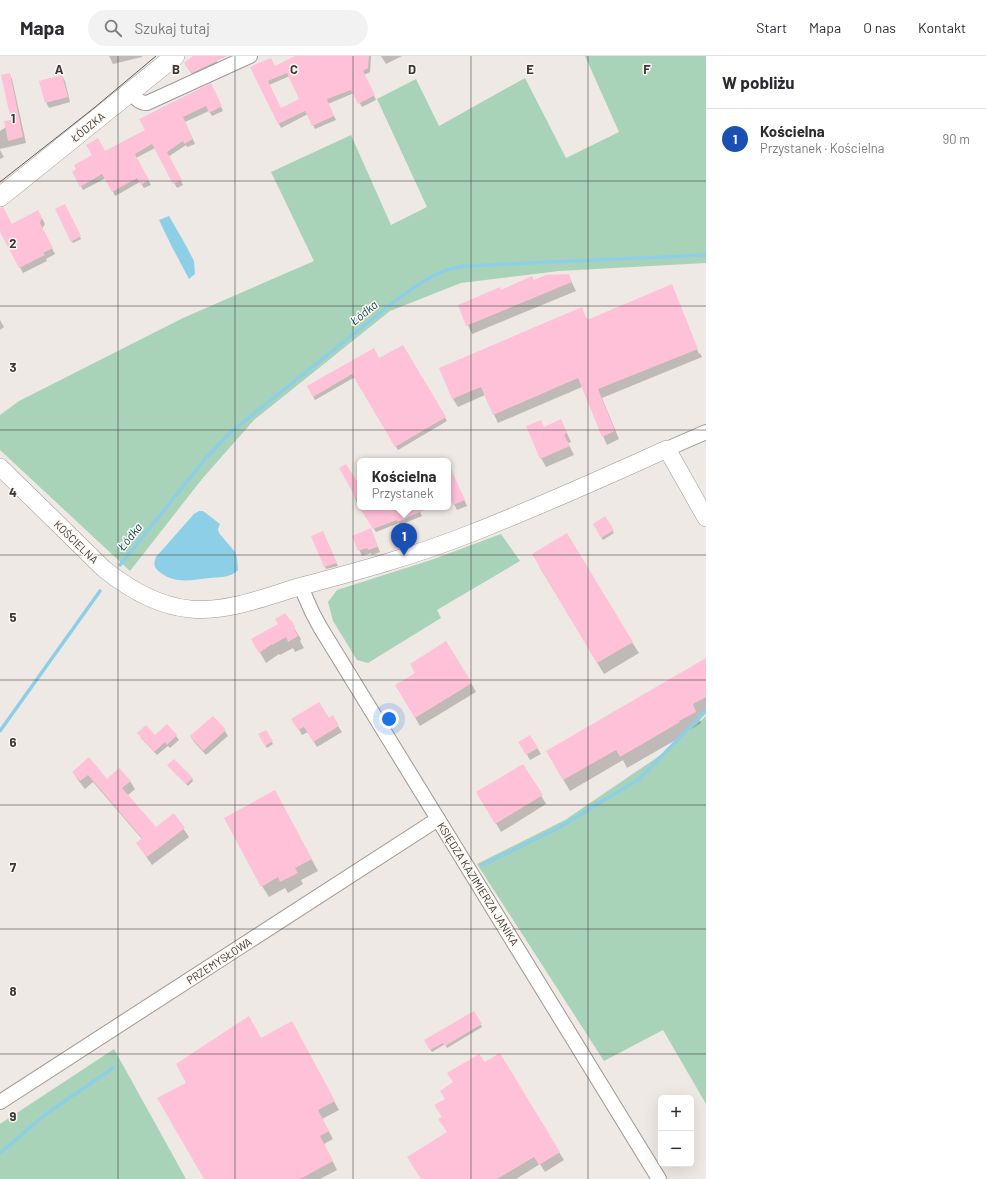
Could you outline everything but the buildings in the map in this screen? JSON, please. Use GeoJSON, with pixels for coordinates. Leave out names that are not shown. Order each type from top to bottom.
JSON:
{"type":"FeatureCollection","features":[{"type":"Feature","properties":{"kind":"main road","name":"ŁÓDZKA"},"geometry":{"type":"LineString","coordinates":[[0,197],[131,93],[175,56]]}},
{"type":"Feature","properties":{"kind":"street"},"geometry":{"type":"LineString","coordinates":[[131,93],[142,103],[147,103],[250,56]]}},
{"type":"Feature","properties":{"kind":"street","name":"KOŚCIELNA"},"geometry":{"type":"LineString","coordinates":[[0,467],[104,569],[120,582],[139,594],[174,606],[191,609],[212,609],[231,607],[371,567],[472,533],[706,432]]}},
{"type":"Feature","properties":{"kind":"street"},"geometry":{"type":"LineString","coordinates":[[667,449],[706,518]]}},
{"type":"Feature","properties":{"kind":"street","name":"KSIĘDZA KAZIMIERZA JANIKA"},"geometry":{"type":"LineString","coordinates":[[302,586],[312,612],[320,627],[659,1179]]}},
{"type":"Feature","properties":{"kind":"street","name":"PRZEMYSŁOWA"},"geometry":{"type":"LineString","coordinates":[[0,1102],[438,819]]}},
{"type":"Feature","properties":{"kind":"green space"},"geometry":{"type":"Polygon","coordinates":[[[585,56],[706,56],[706,263],[559,271],[461,283],[390,311],[254,420],[202,479],[130,571],[0,450],[0,415],[19,401],[183,318],[314,261],[271,172],[351,135],[391,225],[427,207],[377,99],[416,79],[439,126],[525,78],[566,158],[619,132],[585,56]]]}},
{"type":"Feature","properties":{"kind":"green space"},"geometry":{"type":"Polygon","coordinates":[[[501,534],[520,561],[437,610],[441,618],[368,663],[357,660],[333,621],[328,602],[337,590],[431,560],[501,534]]]}},
{"type":"Feature","properties":{"kind":"green space"},"geometry":{"type":"Polygon","coordinates":[[[706,716],[706,1104],[663,1030],[604,1061],[477,864],[565,820],[665,752],[706,716]]]}},
{"type":"Feature","properties":{"kind":"green space"},"geometry":{"type":"Polygon","coordinates":[[[114,1049],[186,1179],[0,1179],[0,1124],[114,1049]]]}},
{"type":"Feature","properties":{"kind":"water"},"geometry":{"type":"Polygon","coordinates":[[[169,216],[194,261],[195,274],[189,279],[159,220],[169,216]]]}},
{"type":"Feature","properties":{"kind":"water"},"geometry":{"type":"Polygon","coordinates":[[[199,511],[203,511],[220,524],[218,529],[219,533],[235,552],[238,570],[235,573],[224,577],[190,580],[172,579],[156,568],[154,564],[156,557],[194,514],[199,511]]]}},
{"type":"Feature","properties":{"kind":"waterway","name":"Łódka"},"geometry":{"type":"LineString","coordinates":[[120,565],[206,458],[231,432],[395,301],[435,275],[452,268],[465,266],[706,255]]}},
{"type":"Feature","properties":{"kind":"waterway","name":"Łódka"},"geometry":{"type":"LineString","coordinates":[[0,731],[100,591]]}},
{"type":"Feature","properties":{"kind":"waterway"},"geometry":{"type":"LineString","coordinates":[[482,865],[560,827],[639,779],[706,711]]}},
{"type":"Feature","properties":{"kind":"waterway"},"geometry":{"type":"LineString","coordinates":[[0,1153],[46,1114],[113,1068]]}},
{"type":"Feature","properties":{"kind":"tram line"},"geometry":{"type":"LineString","coordinates":[[0,182],[94,108],[156,56]]}},
{"type":"Feature","properties":{"kind":"place","name":"Kościelna"},"geometry":{"type":"Point","coordinates":[404,556]}}]}
